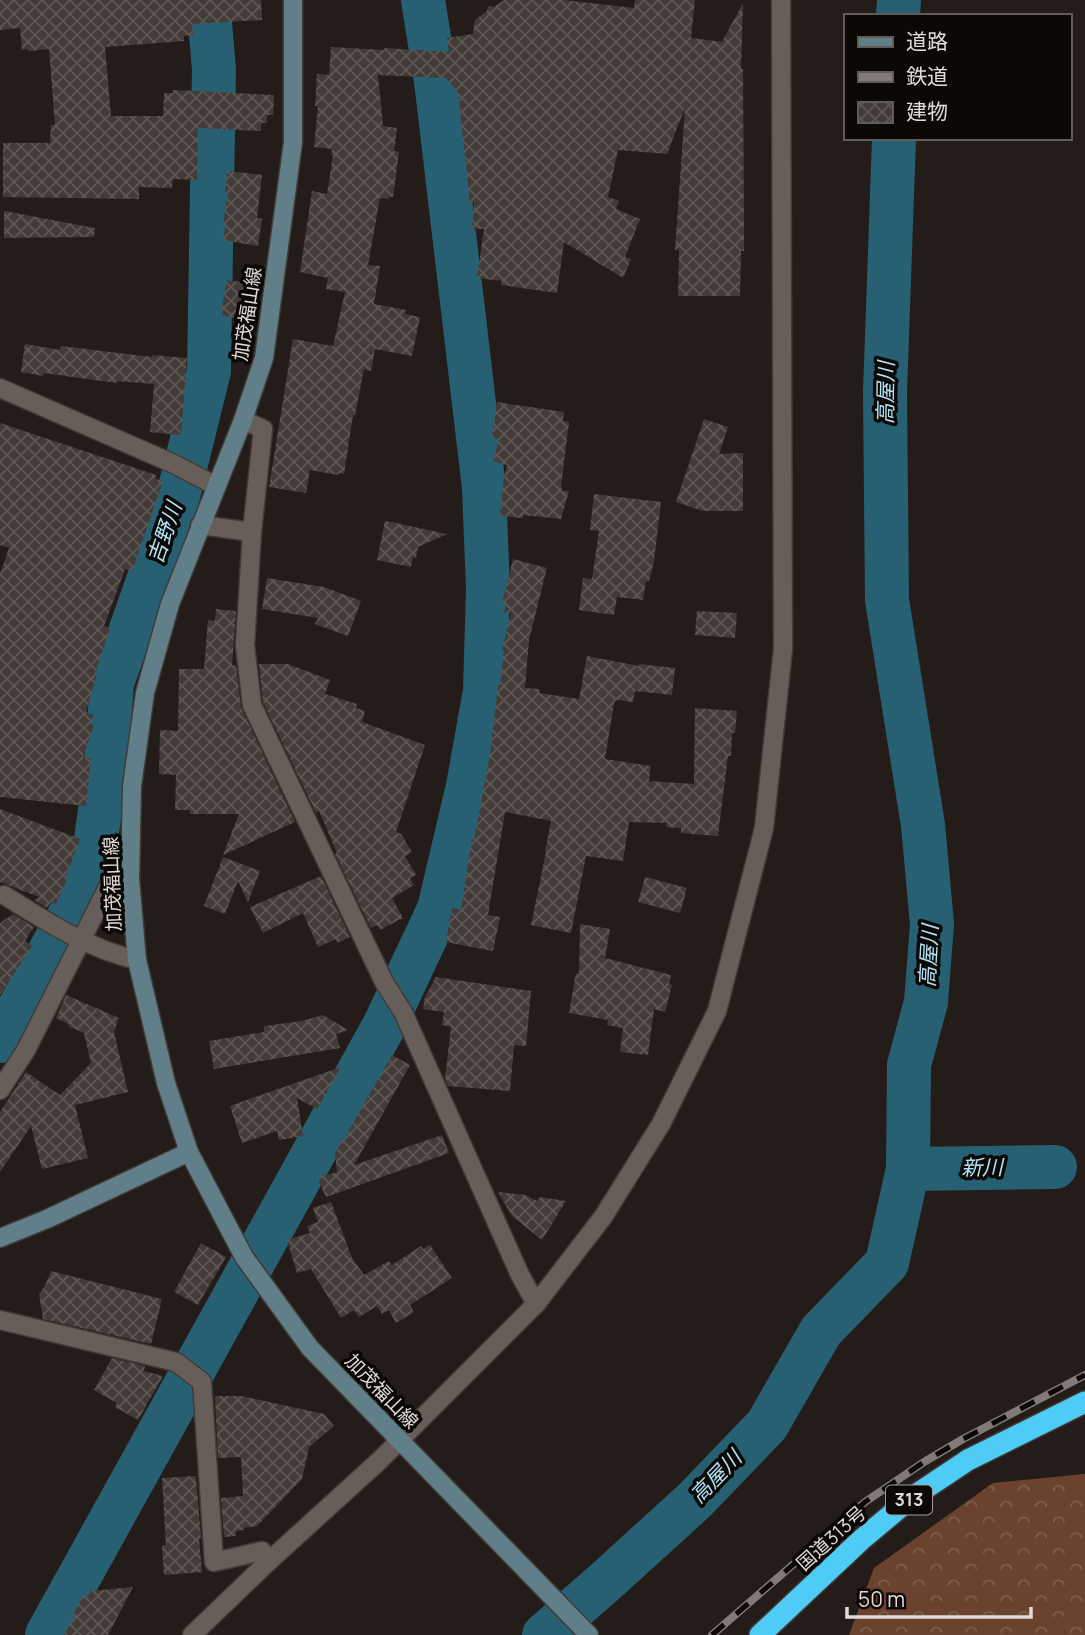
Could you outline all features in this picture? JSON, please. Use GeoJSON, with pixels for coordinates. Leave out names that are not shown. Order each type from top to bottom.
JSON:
{"type":"FeatureCollection","features":[{"type":"Feature","properties":{"kind":"highway","name":"国道313号"},"geometry":{"type":"LineString","coordinates":[[760,1635],[861,1540],[911,1498],[968,1460],[1085,1402]]}},
{"type":"Feature","properties":{"kind":"main road","name":"加茂福山線"},"geometry":{"type":"LineString","coordinates":[[293,0],[293,142],[264,358],[243,421],[170,604],[145,693],[132,786],[130,879],[137,960],[166,1083],[189,1152],[244,1257],[310,1348],[590,1635]]}},
{"type":"Feature","properties":{"kind":"main road"},"geometry":{"type":"LineString","coordinates":[[0,1238],[47,1219],[189,1152]]}},
{"type":"Feature","properties":{"kind":"street"},"geometry":{"type":"LineString","coordinates":[[192,1635],[379,1461],[536,1304],[603,1217],[661,1124],[717,1011],[764,828],[783,649],[781,0]]}},
{"type":"Feature","properties":{"kind":"street"},"geometry":{"type":"LineString","coordinates":[[0,388],[174,464],[216,486]]}},
{"type":"Feature","properties":{"kind":"street"},"geometry":{"type":"LineString","coordinates":[[243,421],[263,429],[252,532],[245,645],[252,705],[384,982],[403,1012],[520,1275],[536,1304]]}},
{"type":"Feature","properties":{"kind":"street"},"geometry":{"type":"LineString","coordinates":[[200,525],[252,532]]}},
{"type":"Feature","properties":{"kind":"street"},"geometry":{"type":"LineString","coordinates":[[0,1090],[26,1050],[76,937],[111,881],[130,879]]}},
{"type":"Feature","properties":{"kind":"street"},"geometry":{"type":"LineString","coordinates":[[4,895],[76,937],[115,955],[137,960]]}},
{"type":"Feature","properties":{"kind":"street"},"geometry":{"type":"LineString","coordinates":[[0,1320],[176,1362],[202,1382],[214,1562],[262,1551],[268,1562]]}},
{"type":"Feature","properties":{"kind":"green space"},"geometry":{"type":"Polygon","coordinates":[[[1085,1474],[1085,1635],[849,1635],[874,1568],[993,1483],[1085,1474]]]}},
{"type":"Feature","properties":{"kind":"building"},"geometry":{"type":"Polygon","coordinates":[[[0,0],[261,0],[262,20],[192,24],[193,35],[184,36],[184,41],[105,47],[111,116],[163,116],[164,93],[173,93],[173,90],[274,95],[273,115],[267,115],[267,123],[261,123],[261,131],[198,128],[197,180],[173,179],[172,188],[139,187],[139,199],[3,197],[3,143],[50,143],[51,125],[55,125],[49,49],[22,50],[20,28],[0,30],[0,0]]]}},
{"type":"Feature","properties":{"kind":"building"},"geometry":{"type":"Polygon","coordinates":[[[504,0],[564,0],[634,8],[635,0],[695,0],[691,38],[722,42],[743,3],[741,69],[744,251],[741,251],[740,296],[678,296],[679,250],[675,250],[685,108],[667,154],[618,150],[608,197],[619,201],[616,209],[640,219],[625,257],[631,259],[623,278],[564,242],[557,293],[501,285],[502,281],[477,278],[484,229],[472,229],[474,203],[470,203],[458,92],[446,78],[378,75],[383,126],[397,128],[394,151],[399,152],[393,197],[380,198],[368,265],[380,266],[374,304],[406,310],[405,314],[420,317],[412,356],[375,349],[371,371],[364,369],[353,415],[344,474],[310,470],[306,493],[269,487],[293,339],[333,346],[345,292],[326,289],[328,278],[300,272],[312,191],[327,194],[333,155],[332,149],[314,147],[318,106],[315,106],[317,74],[329,75],[331,47],[449,52],[447,38],[473,34],[475,20],[487,11],[488,6],[494,7],[504,0]]]}},
{"type":"Feature","properties":{"kind":"building"},"geometry":{"type":"Polygon","coordinates":[[[227,171],[262,175],[257,218],[262,219],[258,246],[223,240],[228,194],[225,193],[227,171]]]}},
{"type":"Feature","properties":{"kind":"building"},"geometry":{"type":"Polygon","coordinates":[[[4,211],[95,228],[94,237],[4,238],[4,211]]]}},
{"type":"Feature","properties":{"kind":"building"},"geometry":{"type":"Polygon","coordinates":[[[227,280],[255,284],[249,320],[223,316],[221,313],[227,280]]]}},
{"type":"Feature","properties":{"kind":"building"},"geometry":{"type":"Polygon","coordinates":[[[25,344],[60,350],[61,346],[152,357],[187,358],[181,435],[150,432],[154,384],[116,383],[21,372],[25,344]]]}},
{"type":"Feature","properties":{"kind":"building"},"geometry":{"type":"Polygon","coordinates":[[[497,402],[564,412],[563,421],[569,422],[561,486],[562,491],[569,491],[561,519],[523,515],[523,518],[500,516],[507,465],[493,461],[499,439],[492,438],[497,402]]]}},
{"type":"Feature","properties":{"kind":"building"},"geometry":{"type":"Polygon","coordinates":[[[704,419],[728,427],[719,454],[743,453],[743,511],[703,511],[676,502],[704,419]]]}},
{"type":"Feature","properties":{"kind":"building"},"geometry":{"type":"Polygon","coordinates":[[[0,423],[156,475],[155,479],[163,481],[132,571],[125,569],[104,626],[110,628],[86,712],[94,715],[90,724],[94,725],[83,757],[91,758],[86,806],[0,797],[0,574],[9,548],[0,545],[0,423]]]}},
{"type":"Feature","properties":{"kind":"building"},"geometry":{"type":"Polygon","coordinates":[[[594,494],[661,502],[654,561],[649,582],[646,581],[643,600],[617,597],[614,615],[579,610],[583,578],[592,579],[599,531],[590,530],[594,494]]]}},
{"type":"Feature","properties":{"kind":"building"},"geometry":{"type":"Polygon","coordinates":[[[385,521],[447,534],[418,547],[411,567],[377,560],[385,521]]]}},
{"type":"Feature","properties":{"kind":"building"},"geometry":{"type":"Polygon","coordinates":[[[513,559],[547,568],[529,640],[525,688],[540,689],[539,693],[579,699],[587,656],[639,666],[675,668],[672,695],[635,691],[633,702],[616,700],[605,759],[651,766],[649,781],[694,784],[695,708],[737,711],[731,756],[728,756],[718,836],[681,833],[681,828],[666,827],[667,823],[629,822],[623,861],[586,856],[571,933],[531,925],[551,821],[505,812],[488,915],[500,917],[493,951],[446,942],[452,908],[461,910],[472,839],[474,840],[490,755],[502,650],[511,613],[504,612],[506,604],[502,603],[513,559]]]}},
{"type":"Feature","properties":{"kind":"building"},"geometry":{"type":"Polygon","coordinates":[[[267,578],[324,587],[361,601],[348,636],[315,624],[318,618],[262,609],[267,578]]]}},
{"type":"Feature","properties":{"kind":"building"},"geometry":{"type":"Polygon","coordinates":[[[216,609],[236,611],[232,665],[236,665],[241,707],[295,822],[223,855],[239,814],[190,814],[190,810],[175,810],[176,775],[159,774],[160,730],[178,731],[179,669],[204,669],[208,620],[215,621],[216,609]]]}},
{"type":"Feature","properties":{"kind":"building"},"geometry":{"type":"Polygon","coordinates":[[[697,611],[737,613],[735,638],[695,635],[697,611]]]}},
{"type":"Feature","properties":{"kind":"building"},"geometry":{"type":"Polygon","coordinates":[[[259,664],[288,664],[330,680],[325,694],[357,704],[356,708],[365,711],[362,722],[425,745],[396,832],[401,834],[412,852],[405,856],[416,875],[410,878],[414,885],[392,898],[403,918],[380,930],[377,925],[371,928],[335,854],[337,853],[319,811],[316,813],[263,702],[259,664]]]}},
{"type":"Feature","properties":{"kind":"building"},"geometry":{"type":"Polygon","coordinates":[[[0,809],[80,839],[56,904],[51,902],[47,908],[34,900],[39,897],[0,882],[0,809]]]}},
{"type":"Feature","properties":{"kind":"building"},"geometry":{"type":"Polygon","coordinates":[[[223,857],[260,871],[248,902],[238,881],[225,914],[204,906],[223,857]]]}},
{"type":"Feature","properties":{"kind":"building"},"geometry":{"type":"Polygon","coordinates":[[[321,876],[350,937],[337,943],[336,939],[318,947],[303,913],[263,933],[250,907],[321,876]]]}},
{"type":"Feature","properties":{"kind":"building"},"geometry":{"type":"Polygon","coordinates":[[[645,877],[687,888],[680,913],[638,902],[645,877]]]}},
{"type":"Feature","properties":{"kind":"building"},"geometry":{"type":"Polygon","coordinates":[[[13,914],[34,927],[25,941],[32,946],[0,995],[0,923],[13,914]]]}},
{"type":"Feature","properties":{"kind":"building"},"geometry":{"type":"Polygon","coordinates":[[[580,924],[610,929],[605,958],[671,975],[669,984],[672,985],[665,1012],[654,1009],[648,1055],[620,1052],[623,1028],[607,1025],[608,1020],[569,1013],[576,973],[579,974],[580,924]]]}},
{"type":"Feature","properties":{"kind":"building"},"geometry":{"type":"Polygon","coordinates":[[[436,977],[531,991],[526,1046],[514,1045],[510,1091],[448,1086],[445,1078],[451,1027],[442,1025],[444,1012],[423,1009],[425,997],[436,977]]]}},
{"type":"Feature","properties":{"kind":"building"},"geometry":{"type":"Polygon","coordinates":[[[66,995],[119,1018],[114,1032],[128,1092],[75,1105],[88,1158],[42,1169],[31,1126],[0,1172],[0,1112],[26,1072],[60,1095],[91,1063],[84,1033],[56,1018],[66,995]]]}},
{"type":"Feature","properties":{"kind":"building"},"geometry":{"type":"Polygon","coordinates":[[[323,1015],[348,1030],[336,1034],[340,1048],[214,1069],[209,1041],[264,1032],[264,1026],[323,1015]]]}},
{"type":"Feature","properties":{"kind":"building"},"geometry":{"type":"Polygon","coordinates":[[[392,1055],[410,1065],[354,1165],[442,1135],[449,1153],[326,1197],[318,1180],[337,1172],[335,1153],[392,1055]]]}},
{"type":"Feature","properties":{"kind":"building"},"geometry":{"type":"Polygon","coordinates":[[[341,1067],[317,1109],[297,1098],[303,1136],[279,1140],[277,1131],[242,1143],[230,1106],[341,1067]]]}},
{"type":"Feature","properties":{"kind":"building"},"geometry":{"type":"Polygon","coordinates":[[[498,1192],[525,1195],[537,1201],[540,1197],[566,1201],[542,1240],[512,1216],[498,1192]]]}},
{"type":"Feature","properties":{"kind":"building"},"geometry":{"type":"Polygon","coordinates":[[[331,1202],[352,1258],[364,1275],[389,1261],[392,1265],[421,1246],[423,1249],[430,1245],[452,1278],[410,1305],[414,1312],[396,1323],[389,1310],[382,1314],[377,1306],[359,1317],[354,1310],[341,1318],[311,1269],[297,1273],[287,1240],[310,1233],[307,1226],[318,1222],[313,1208],[331,1202]]]}},
{"type":"Feature","properties":{"kind":"building"},"geometry":{"type":"Polygon","coordinates":[[[201,1243],[226,1257],[198,1305],[174,1292],[201,1243]]]}},
{"type":"Feature","properties":{"kind":"building"},"geometry":{"type":"Polygon","coordinates":[[[51,1271],[162,1299],[151,1344],[43,1319],[39,1294],[51,1271]]]}},
{"type":"Feature","properties":{"kind":"building"},"geometry":{"type":"Polygon","coordinates":[[[112,1358],[145,1366],[144,1371],[163,1376],[138,1420],[115,1407],[117,1403],[94,1390],[112,1358]]]}},
{"type":"Feature","properties":{"kind":"building"},"geometry":{"type":"Polygon","coordinates":[[[215,1396],[241,1396],[324,1414],[334,1426],[309,1447],[302,1479],[257,1526],[236,1531],[236,1536],[224,1537],[221,1498],[243,1496],[241,1457],[218,1458],[215,1396]]]}},
{"type":"Feature","properties":{"kind":"building"},"geometry":{"type":"Polygon","coordinates":[[[196,1476],[202,1572],[164,1575],[162,1546],[166,1545],[162,1478],[196,1476]]]}},
{"type":"Feature","properties":{"kind":"building"},"geometry":{"type":"Polygon","coordinates":[[[133,1587],[108,1635],[64,1635],[83,1596],[87,1597],[91,1591],[133,1587]]]}},
{"type":"Feature","properties":{"kind":"waterway","name":"吉野川"},"geometry":{"type":"LineString","coordinates":[[0,1041],[74,907],[95,846],[105,776],[112,683],[178,496],[209,371],[214,69],[208,0]]}},
{"type":"Feature","properties":{"kind":"waterway"},"geometry":{"type":"LineString","coordinates":[[47,1635],[384,1026],[439,909],[468,786],[485,691],[488,589],[484,488],[436,81],[423,0]]}},
{"type":"Feature","properties":{"kind":"waterway","name":"高屋川"},"geometry":{"type":"LineString","coordinates":[[898,14],[899,0]]}},
{"type":"Feature","properties":{"kind":"waterway","name":"高屋川"},"geometry":{"type":"LineString","coordinates":[[544,1635],[695,1500],[767,1425],[821,1331],[887,1263],[908,1169],[909,1065],[926,1002],[932,924],[923,825],[887,600],[885,392],[894,140]]}},
{"type":"Feature","properties":{"kind":"waterway","name":"新川"},"geometry":{"type":"LineString","coordinates":[[908,1169],[1055,1167]]}},
{"type":"Feature","properties":{"kind":"railway"},"geometry":{"type":"LineString","coordinates":[[712,1635],[865,1502],[963,1439],[1085,1375]]}}]}
